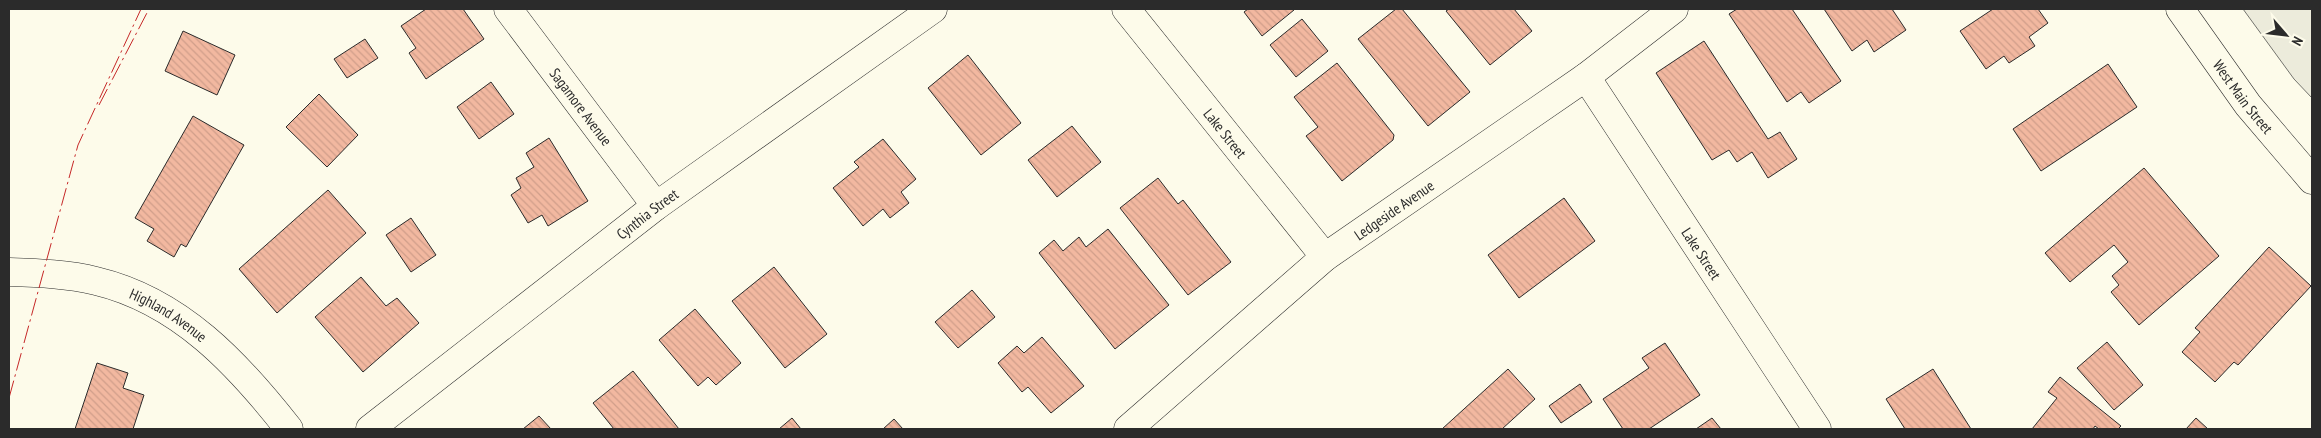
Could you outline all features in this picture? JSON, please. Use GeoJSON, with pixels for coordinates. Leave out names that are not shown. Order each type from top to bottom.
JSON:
{"type":"FeatureCollection","features":[{"type":"Feature","properties":{"kind":"street","name":"Sagamore Avenue"},"geometry":{"type":"LineString","coordinates":[[508,9],[656,206]]}},
{"type":"Feature","properties":{"kind":"street","name":"Cynthia Street"},"geometry":{"type":"LineString","coordinates":[[370,429],[656,206],[933,9]]}},
{"type":"Feature","properties":{"kind":"street","name":"Lake Street"},"geometry":{"type":"LineString","coordinates":[[1126,9],[1325,257]]}},
{"type":"Feature","properties":{"kind":"street","name":"Ledgeside Avenue"},"geometry":{"type":"LineString","coordinates":[[1128,429],[1325,257],[1586,77],[1674,9]]}},
{"type":"Feature","properties":{"kind":"street","name":"West Main Street"},"geometry":{"type":"LineString","coordinates":[[2180,9],[2248,105],[2312,180]]}},
{"type":"Feature","properties":{"kind":"street","name":"Lake Street"},"geometry":{"type":"LineString","coordinates":[[1586,77],[1817,429]]}},
{"type":"Feature","properties":{"kind":"street","name":"Highland Avenue"},"geometry":{"type":"LineString","coordinates":[[9,272],[95,280],[128,290],[162,306],[209,340],[236,366],[289,429]]}},
{"type":"Feature","properties":{"kind":"shaded area"},"geometry":{"type":"Polygon","coordinates":[[[2243,9],[2312,9],[2312,98],[2294,79],[2243,9]]]}},
{"type":"Feature","properties":{"kind":"building"},"geometry":{"type":"Polygon","coordinates":[[[426,9],[463,9],[484,39],[426,79],[409,53],[416,48],[401,26],[426,9]]]}},
{"type":"Feature","properties":{"kind":"building"},"geometry":{"type":"Polygon","coordinates":[[[1248,9],[1294,10],[1262,36],[1244,12],[1248,9]]]}},
{"type":"Feature","properties":{"kind":"building"},"geometry":{"type":"Polygon","coordinates":[[[1396,9],[1402,9],[1470,92],[1428,126],[1358,39],[1396,9]]]}},
{"type":"Feature","properties":{"kind":"building"},"geometry":{"type":"Polygon","coordinates":[[[1449,9],[1514,9],[1532,31],[1490,65],[1446,11],[1449,9]]]}},
{"type":"Feature","properties":{"kind":"building"},"geometry":{"type":"Polygon","coordinates":[[[1737,9],[1792,9],[1841,81],[1809,103],[1801,92],[1787,102],[1729,14],[1737,9]]]}},
{"type":"Feature","properties":{"kind":"building"},"geometry":{"type":"Polygon","coordinates":[[[1824,9],[1892,9],[1906,30],[1874,52],[1867,40],[1852,51],[1824,9]]]}},
{"type":"Feature","properties":{"kind":"building"},"geometry":{"type":"Polygon","coordinates":[[[1993,9],[2038,9],[2048,23],[2029,37],[2035,46],[2009,63],[2004,56],[1986,69],[1960,31],[1993,9]]]}},
{"type":"Feature","properties":{"kind":"building"},"geometry":{"type":"Polygon","coordinates":[[[1302,19],[1328,51],[1296,77],[1270,45],[1302,19]]]}},
{"type":"Feature","properties":{"kind":"building"},"geometry":{"type":"Polygon","coordinates":[[[183,31],[235,55],[217,95],[165,71],[183,31]]]}},
{"type":"Feature","properties":{"kind":"building"},"geometry":{"type":"Polygon","coordinates":[[[365,39],[378,58],[347,78],[334,59],[365,39]]]}},
{"type":"Feature","properties":{"kind":"building"},"geometry":{"type":"Polygon","coordinates":[[[1704,41],[1768,139],[1780,132],[1797,159],[1768,178],[1752,152],[1737,162],[1729,150],[1712,160],[1656,73],[1704,41]]]}},
{"type":"Feature","properties":{"kind":"building"},"geometry":{"type":"Polygon","coordinates":[[[968,55],[1021,123],[981,155],[928,88],[968,55]]]}},
{"type":"Feature","properties":{"kind":"building"},"geometry":{"type":"Polygon","coordinates":[[[1337,63],[1394,135],[1393,140],[1342,181],[1306,136],[1318,127],[1294,97],[1337,63]]]}},
{"type":"Feature","properties":{"kind":"building"},"geometry":{"type":"Polygon","coordinates":[[[2108,64],[2137,107],[2041,171],[2013,129],[2108,64]]]}},
{"type":"Feature","properties":{"kind":"building"},"geometry":{"type":"Polygon","coordinates":[[[491,82],[514,114],[479,139],[457,107],[491,82]]]}},
{"type":"Feature","properties":{"kind":"building"},"geometry":{"type":"Polygon","coordinates":[[[319,94],[358,135],[327,167],[286,127],[319,94]]]}},
{"type":"Feature","properties":{"kind":"building"},"geometry":{"type":"Polygon","coordinates":[[[193,116],[244,145],[186,247],[181,244],[174,257],[147,241],[154,229],[135,218],[193,116]]]}},
{"type":"Feature","properties":{"kind":"building"},"geometry":{"type":"Polygon","coordinates":[[[1072,126],[1101,162],[1057,197],[1028,160],[1072,126]]]}},
{"type":"Feature","properties":{"kind":"building"},"geometry":{"type":"Polygon","coordinates":[[[549,138],[588,201],[548,226],[542,215],[528,223],[511,195],[521,188],[516,178],[534,167],[526,153],[549,138]]]}},
{"type":"Feature","properties":{"kind":"building"},"geometry":{"type":"Polygon","coordinates":[[[883,139],[916,179],[901,192],[909,203],[890,218],[883,209],[863,226],[833,188],[859,167],[854,162],[883,139]]]}},
{"type":"Feature","properties":{"kind":"building"},"geometry":{"type":"Polygon","coordinates":[[[2144,168],[2219,256],[2139,325],[2111,292],[2119,285],[2112,276],[2128,262],[2114,245],[2070,282],[2045,253],[2144,168]]]}},
{"type":"Feature","properties":{"kind":"building"},"geometry":{"type":"Polygon","coordinates":[[[1158,178],[1178,204],[1183,200],[1231,262],[1188,295],[1120,208],[1158,178]]]}},
{"type":"Feature","properties":{"kind":"building"},"geometry":{"type":"Polygon","coordinates":[[[328,190],[366,233],[277,313],[239,269],[328,190]]]}},
{"type":"Feature","properties":{"kind":"building"},"geometry":{"type":"Polygon","coordinates":[[[1564,198],[1595,241],[1519,298],[1488,255],[1564,198]]]}},
{"type":"Feature","properties":{"kind":"building"},"geometry":{"type":"Polygon","coordinates":[[[411,218],[436,255],[411,272],[386,235],[411,218]]]}},
{"type":"Feature","properties":{"kind":"building"},"geometry":{"type":"Polygon","coordinates":[[[1108,229],[1169,305],[1115,349],[1039,253],[1054,240],[1063,251],[1079,237],[1086,247],[1108,229]]]}},
{"type":"Feature","properties":{"kind":"building"},"geometry":{"type":"Polygon","coordinates":[[[2269,247],[2311,286],[2238,365],[2234,362],[2215,382],[2182,352],[2200,332],[2195,328],[2269,247]]]}},
{"type":"Feature","properties":{"kind":"building"},"geometry":{"type":"Polygon","coordinates":[[[774,267],[827,334],[785,368],[732,301],[774,267]]]}},
{"type":"Feature","properties":{"kind":"building"},"geometry":{"type":"Polygon","coordinates":[[[361,277],[386,306],[397,298],[419,323],[363,372],[315,317],[361,277]]]}},
{"type":"Feature","properties":{"kind":"building"},"geometry":{"type":"Polygon","coordinates":[[[972,290],[995,317],[958,348],[935,322],[972,290]]]}},
{"type":"Feature","properties":{"kind":"building"},"geometry":{"type":"Polygon","coordinates":[[[695,309],[741,363],[716,385],[708,377],[698,386],[659,340],[695,309]]]}},
{"type":"Feature","properties":{"kind":"building"},"geometry":{"type":"Polygon","coordinates":[[[1042,337],[1084,386],[1051,413],[1028,387],[1022,392],[998,363],[1017,346],[1024,353],[1042,337]]]}},
{"type":"Feature","properties":{"kind":"building"},"geometry":{"type":"Polygon","coordinates":[[[2107,342],[2143,385],[2114,410],[2077,368],[2107,342]]]}},
{"type":"Feature","properties":{"kind":"building"},"geometry":{"type":"Polygon","coordinates":[[[1665,343],[1700,395],[1649,429],[1623,429],[1603,399],[1649,368],[1642,358],[1665,343]]]}},
{"type":"Feature","properties":{"kind":"building"},"geometry":{"type":"Polygon","coordinates":[[[97,363],[128,373],[123,388],[144,395],[133,429],[75,429],[97,363]]]}},
{"type":"Feature","properties":{"kind":"building"},"geometry":{"type":"Polygon","coordinates":[[[1508,369],[1535,399],[1502,429],[1442,429],[1508,369]]]}},
{"type":"Feature","properties":{"kind":"building"},"geometry":{"type":"Polygon","coordinates":[[[1933,369],[1971,429],[1905,429],[1886,399],[1933,369]]]}},
{"type":"Feature","properties":{"kind":"building"},"geometry":{"type":"Polygon","coordinates":[[[633,371],[679,429],[614,429],[593,403],[633,371]]]}},
{"type":"Feature","properties":{"kind":"building"},"geometry":{"type":"Polygon","coordinates":[[[2060,377],[2121,426],[2118,429],[2099,429],[2095,426],[2093,429],[2032,429],[2057,398],[2048,392],[2060,377]]]}},
{"type":"Feature","properties":{"kind":"building"},"geometry":{"type":"Polygon","coordinates":[[[1580,384],[1592,402],[1561,423],[1549,406],[1580,384]]]}},
{"type":"Feature","properties":{"kind":"building"},"geometry":{"type":"Polygon","coordinates":[[[539,416],[551,429],[523,429],[539,416]]]}},
{"type":"Feature","properties":{"kind":"building"},"geometry":{"type":"Polygon","coordinates":[[[792,418],[801,429],[779,429],[792,418]]]}},
{"type":"Feature","properties":{"kind":"building"},"geometry":{"type":"Polygon","coordinates":[[[1712,418],[1721,429],[1696,429],[1712,418]]]}},
{"type":"Feature","properties":{"kind":"building"},"geometry":{"type":"Polygon","coordinates":[[[2196,418],[2208,429],[2186,429],[2196,418]]]}},
{"type":"Feature","properties":{"kind":"building"},"geometry":{"type":"Polygon","coordinates":[[[894,419],[903,429],[883,429],[894,419]]]}},
{"type":"Feature","properties":{"kind":"power"},"geometry":{"type":"LineString","coordinates":[[9,398],[78,145],[141,9]]}},
{"type":"Feature","properties":{"kind":"power"},"geometry":{"type":"LineString","coordinates":[[99,105],[149,9]]}}]}
